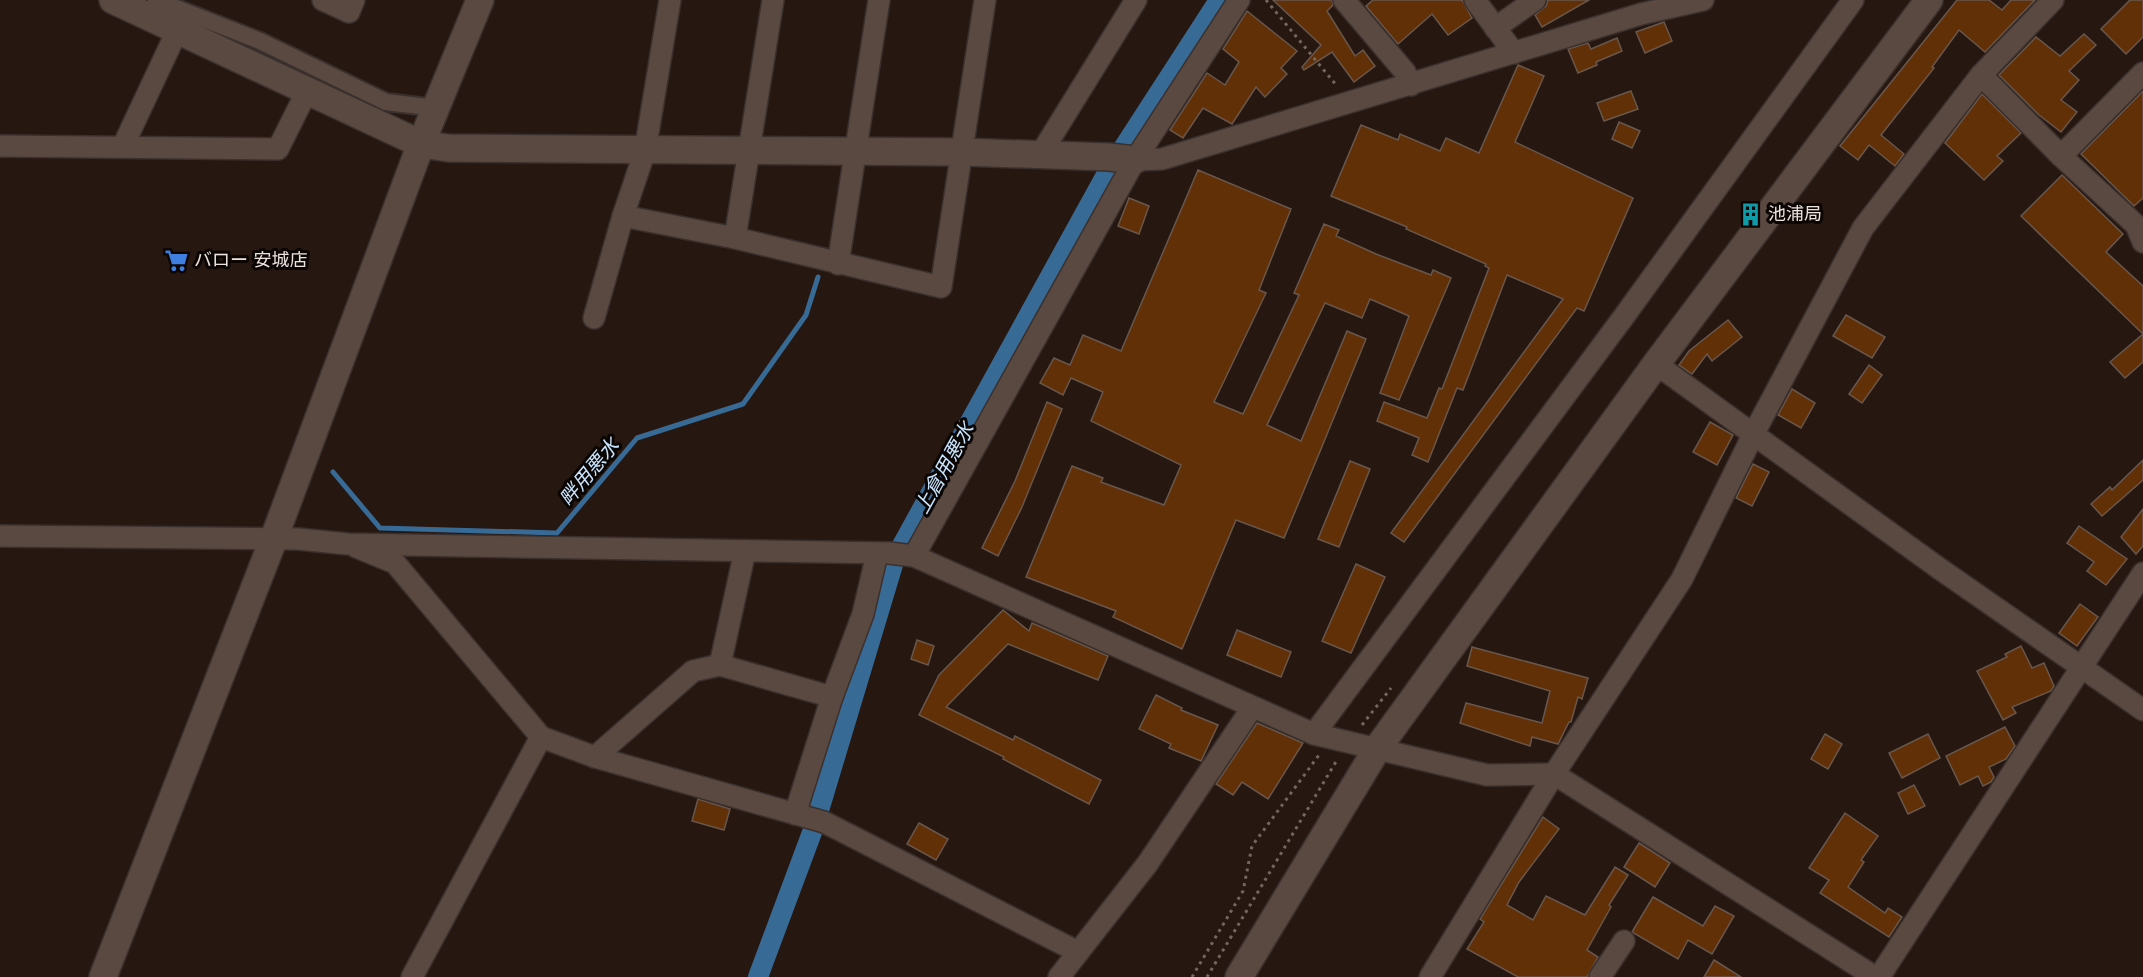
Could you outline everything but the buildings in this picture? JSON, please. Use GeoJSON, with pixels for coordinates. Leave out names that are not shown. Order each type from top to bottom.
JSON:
{"type":"FeatureCollection","features":[{"type":"Feature","properties":{"kind":"street"},"geometry":{"type":"LineString","coordinates":[[113,0],[421,144],[448,148],[645,151],[750,149],[857,153],[962,152],[1122,159],[1162,159],[1411,86],[1514,53],[1635,7],[1703,0]]}},
{"type":"Feature","properties":{"kind":"street"},"geometry":{"type":"LineString","coordinates":[[156,0],[260,41],[386,102],[436,108]]}},
{"type":"Feature","properties":{"kind":"street"},"geometry":{"type":"LineString","coordinates":[[323,0],[349,12],[354,0]]}},
{"type":"Feature","properties":{"kind":"street"},"geometry":{"type":"LineString","coordinates":[[103,977],[274,538],[421,144],[480,0]]}},
{"type":"Feature","properties":{"kind":"street"},"geometry":{"type":"LineString","coordinates":[[594,318],[623,216],[645,151],[670,0]]}},
{"type":"Feature","properties":{"kind":"street"},"geometry":{"type":"LineString","coordinates":[[735,238],[773,0]]}},
{"type":"Feature","properties":{"kind":"street"},"geometry":{"type":"LineString","coordinates":[[838,264],[879,0]]}},
{"type":"Feature","properties":{"kind":"street"},"geometry":{"type":"LineString","coordinates":[[623,216],[735,238],[838,264],[941,286],[985,0]]}},
{"type":"Feature","properties":{"kind":"street"},"geometry":{"type":"LineString","coordinates":[[1040,154],[1136,0]]}},
{"type":"Feature","properties":{"kind":"street"},"geometry":{"type":"LineString","coordinates":[[914,556],[1122,159],[1239,0]]}},
{"type":"Feature","properties":{"kind":"street"},"geometry":{"type":"LineString","coordinates":[[1344,0],[1405,72],[1411,86]]}},
{"type":"Feature","properties":{"kind":"street"},"geometry":{"type":"LineString","coordinates":[[1475,0],[1514,53]]}},
{"type":"Feature","properties":{"kind":"street"},"geometry":{"type":"LineString","coordinates":[[1495,28],[1535,0]]}},
{"type":"Feature","properties":{"kind":"street"},"geometry":{"type":"LineString","coordinates":[[1314,734],[1625,315],[1853,0]]}},
{"type":"Feature","properties":{"kind":"street"},"geometry":{"type":"LineString","coordinates":[[1239,977],[1377,749],[1656,364],[1929,0]]}},
{"type":"Feature","properties":{"kind":"street"},"geometry":{"type":"LineString","coordinates":[[1430,977],[1554,774],[1682,579],[1754,433],[1863,228],[1981,75],[2053,0]]}},
{"type":"Feature","properties":{"kind":"street"},"geometry":{"type":"LineString","coordinates":[[123,146],[178,29]]}},
{"type":"Feature","properties":{"kind":"street"},"geometry":{"type":"LineString","coordinates":[[2061,156],[2143,73]]}},
{"type":"Feature","properties":{"kind":"street"},"geometry":{"type":"LineString","coordinates":[[1981,75],[2061,156],[2141,228]]}},
{"type":"Feature","properties":{"kind":"street"},"geometry":{"type":"LineString","coordinates":[[0,146],[278,149],[307,91]]}},
{"type":"Feature","properties":{"kind":"street"},"geometry":{"type":"LineString","coordinates":[[1656,364],[1940,569],[2143,710]]}},
{"type":"Feature","properties":{"kind":"street"},"geometry":{"type":"LineString","coordinates":[[0,536],[274,538],[348,544],[378,542],[914,556],[1314,734],[1486,775],[1554,774],[1877,977],[2143,573]]}},
{"type":"Feature","properties":{"kind":"street"},"geometry":{"type":"LineString","coordinates":[[348,544],[395,562],[541,737],[595,757],[808,818],[1078,952]]}},
{"type":"Feature","properties":{"kind":"street"},"geometry":{"type":"LineString","coordinates":[[720,665],[745,551]]}},
{"type":"Feature","properties":{"kind":"street"},"geometry":{"type":"LineString","coordinates":[[808,818],[832,697],[883,554]]}},
{"type":"Feature","properties":{"kind":"street"},"geometry":{"type":"LineString","coordinates":[[595,757],[693,671],[720,665],[832,697]]}},
{"type":"Feature","properties":{"kind":"street"},"geometry":{"type":"LineString","coordinates":[[1059,977],[1148,863],[1252,708]]}},
{"type":"Feature","properties":{"kind":"street"},"geometry":{"type":"LineString","coordinates":[[412,977],[541,737]]}},
{"type":"Feature","properties":{"kind":"street"},"geometry":{"type":"LineString","coordinates":[[1600,977],[1624,941]]}},
{"type":"Feature","properties":{"kind":"path"},"geometry":{"type":"LineString","coordinates":[[1266,0],[1351,103]]}},
{"type":"Feature","properties":{"kind":"waterway","name":"上倉用悪水"},"geometry":{"type":"LineString","coordinates":[[758,977],[814,827],[895,558],[1107,173],[1219,0]]}},
{"type":"Feature","properties":{"kind":"waterway","name":"畔用悪水"},"geometry":{"type":"LineString","coordinates":[[333,472],[380,528],[557,533],[637,438],[743,404],[806,315],[818,277]]}},
{"type":"Feature","properties":{"kind":"place","name":"池浦局"},"geometry":{"type":"Point","coordinates":[1750,214]}},
{"type":"Feature","properties":{"kind":"place","name":"バロー 安城店"},"geometry":{"type":"Point","coordinates":[176,260]}}]}
